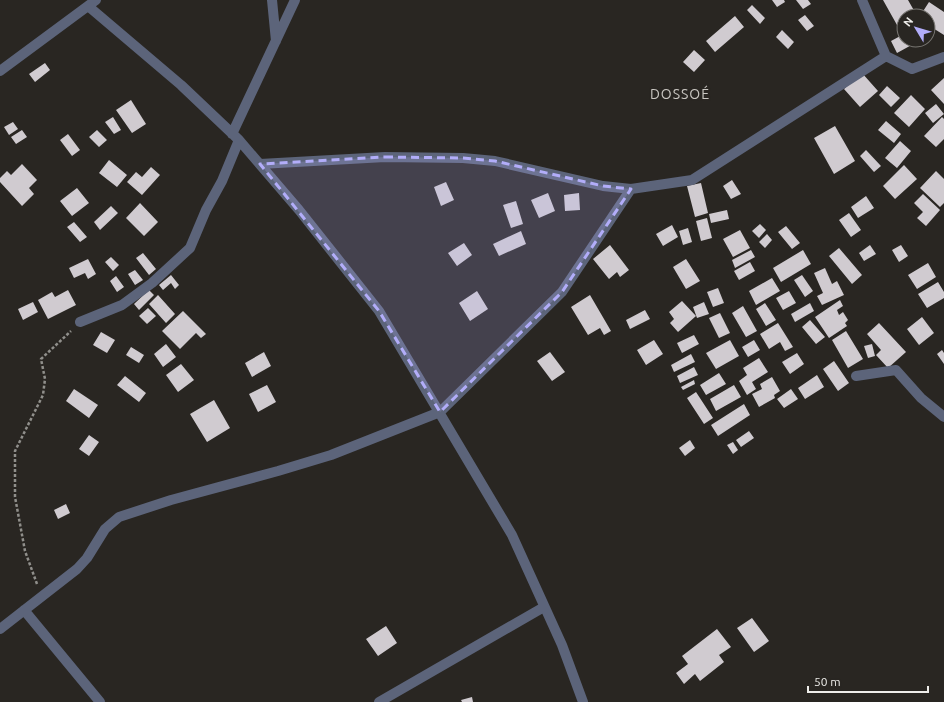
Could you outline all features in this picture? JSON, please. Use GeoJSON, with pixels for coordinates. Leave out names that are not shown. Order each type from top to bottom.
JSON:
{"type":"FeatureCollection","features":[{"type":"Feature","properties":{"kind":"street"},"geometry":{"type":"LineString","coordinates":[[272,0],[276,41]]}},
{"type":"Feature","properties":{"kind":"street"},"geometry":{"type":"LineString","coordinates":[[80,322],[122,305],[152,283],[190,248],[206,210],[222,181],[235,137],[295,0]]}},
{"type":"Feature","properties":{"kind":"street"},"geometry":{"type":"LineString","coordinates":[[862,0],[886,56],[912,69],[944,57]]}},
{"type":"Feature","properties":{"kind":"street"},"geometry":{"type":"LineString","coordinates":[[0,71],[92,3],[181,85],[235,137],[260,164],[299,210],[379,311],[440,412],[512,536],[562,645],[583,702]]}},
{"type":"Feature","properties":{"kind":"street"},"geometry":{"type":"LineString","coordinates":[[260,164],[385,156],[463,158],[495,161],[603,186],[632,189],[692,180],[886,56]]}},
{"type":"Feature","properties":{"kind":"street"},"geometry":{"type":"LineString","coordinates":[[0,629],[41,596],[77,570],[87,558],[104,529],[119,518],[171,500],[332,455],[440,412],[562,292],[632,189]]}},
{"type":"Feature","properties":{"kind":"street"},"geometry":{"type":"LineString","coordinates":[[856,376],[896,370],[921,398],[944,417]]}},
{"type":"Feature","properties":{"kind":"street"},"geometry":{"type":"LineString","coordinates":[[379,702],[544,607]]}},
{"type":"Feature","properties":{"kind":"street"},"geometry":{"type":"LineString","coordinates":[[24,610],[100,702]]}},
{"type":"Feature","properties":{"kind":"path"},"geometry":{"type":"LineString","coordinates":[[41,596],[25,551],[15,497],[15,451],[43,395],[45,379],[41,359],[80,322]]}},
{"type":"Feature","properties":{"kind":"highlighted area"},"geometry":{"type":"Polygon","coordinates":[[[385,157],[463,158],[495,161],[603,186],[631,189],[562,292],[440,412],[379,311],[260,164],[385,157]]]}},
{"type":"Feature","properties":{"kind":"building"},"geometry":{"type":"Polygon","coordinates":[[[772,0],[784,0],[785,2],[777,7],[772,0]]]}},
{"type":"Feature","properties":{"kind":"building"},"geometry":{"type":"Polygon","coordinates":[[[796,0],[808,0],[811,4],[803,9],[796,0]]]}},
{"type":"Feature","properties":{"kind":"building"},"geometry":{"type":"Polygon","coordinates":[[[883,0],[908,0],[913,8],[896,8],[896,23],[883,0]]]}},
{"type":"Feature","properties":{"kind":"building"},"geometry":{"type":"Polygon","coordinates":[[[929,2],[944,12],[944,35],[936,30],[936,8],[925,8],[929,2]]]}},
{"type":"Feature","properties":{"kind":"building"},"geometry":{"type":"Polygon","coordinates":[[[752,5],[765,18],[760,24],[747,10],[752,5]]]}},
{"type":"Feature","properties":{"kind":"building"},"geometry":{"type":"Polygon","coordinates":[[[805,15],[814,26],[807,31],[798,20],[805,15]]]}},
{"type":"Feature","properties":{"kind":"building"},"geometry":{"type":"Polygon","coordinates":[[[735,16],[744,27],[715,52],[706,41],[735,16]]]}},
{"type":"Feature","properties":{"kind":"building"},"geometry":{"type":"Polygon","coordinates":[[[782,30],[794,42],[788,49],[776,37],[782,30]]]}},
{"type":"Feature","properties":{"kind":"building"},"geometry":{"type":"Polygon","coordinates":[[[896,38],[896,48],[906,48],[897,53],[891,41],[896,38]]]}},
{"type":"Feature","properties":{"kind":"building"},"geometry":{"type":"Polygon","coordinates":[[[694,50],[705,60],[694,72],[683,62],[694,50]]]}},
{"type":"Feature","properties":{"kind":"building"},"geometry":{"type":"Polygon","coordinates":[[[45,63],[50,70],[35,82],[29,74],[45,63]]]}},
{"type":"Feature","properties":{"kind":"building"},"geometry":{"type":"Polygon","coordinates":[[[862,73],[878,91],[860,107],[844,89],[862,73]]]}},
{"type":"Feature","properties":{"kind":"building"},"geometry":{"type":"Polygon","coordinates":[[[944,78],[944,104],[931,90],[944,78]]]}},
{"type":"Feature","properties":{"kind":"building"},"geometry":{"type":"Polygon","coordinates":[[[887,86],[900,98],[891,107],[879,95],[887,86]]]}},
{"type":"Feature","properties":{"kind":"building"},"geometry":{"type":"Polygon","coordinates":[[[911,95],[925,109],[909,127],[894,113],[911,95]]]}},
{"type":"Feature","properties":{"kind":"building"},"geometry":{"type":"Polygon","coordinates":[[[131,100],[146,124],[132,133],[116,110],[131,100]]]}},
{"type":"Feature","properties":{"kind":"building"},"geometry":{"type":"Polygon","coordinates":[[[936,104],[944,114],[933,123],[925,113],[936,104]]]}},
{"type":"Feature","properties":{"kind":"building"},"geometry":{"type":"Polygon","coordinates":[[[113,117],[121,130],[114,134],[105,122],[113,117]]]}},
{"type":"Feature","properties":{"kind":"building"},"geometry":{"type":"Polygon","coordinates":[[[942,117],[944,119],[944,139],[936,147],[924,136],[942,117]]]}},
{"type":"Feature","properties":{"kind":"building"},"geometry":{"type":"Polygon","coordinates":[[[886,121],[901,134],[894,143],[878,130],[886,121]]]}},
{"type":"Feature","properties":{"kind":"building"},"geometry":{"type":"Polygon","coordinates":[[[13,122],[18,129],[9,135],[4,127],[13,122]]]}},
{"type":"Feature","properties":{"kind":"building"},"geometry":{"type":"Polygon","coordinates":[[[835,126],[855,161],[834,174],[814,138],[835,126]]]}},
{"type":"Feature","properties":{"kind":"building"},"geometry":{"type":"Polygon","coordinates":[[[22,130],[27,137],[16,144],[11,137],[22,130]]]}},
{"type":"Feature","properties":{"kind":"building"},"geometry":{"type":"Polygon","coordinates":[[[97,130],[107,140],[99,147],[89,137],[97,130]]]}},
{"type":"Feature","properties":{"kind":"building"},"geometry":{"type":"Polygon","coordinates":[[[68,134],[80,150],[72,156],[60,140],[68,134]]]}},
{"type":"Feature","properties":{"kind":"building"},"geometry":{"type":"Polygon","coordinates":[[[900,141],[911,151],[897,168],[885,158],[900,141]]]}},
{"type":"Feature","properties":{"kind":"building"},"geometry":{"type":"Polygon","coordinates":[[[866,150],[881,166],[874,172],[860,156],[866,150]]]}},
{"type":"Feature","properties":{"kind":"building"},"geometry":{"type":"Polygon","coordinates":[[[109,160],[127,175],[117,187],[99,173],[109,160]]]}},
{"type":"Feature","properties":{"kind":"building"},"geometry":{"type":"Polygon","coordinates":[[[22,164],[37,180],[29,188],[34,194],[22,206],[0,182],[0,178],[7,171],[11,175],[22,164]]]}},
{"type":"Feature","properties":{"kind":"building"},"geometry":{"type":"Polygon","coordinates":[[[904,165],[917,179],[895,199],[883,186],[904,165]]]}},
{"type":"Feature","properties":{"kind":"building"},"geometry":{"type":"Polygon","coordinates":[[[151,167],[160,175],[142,195],[127,182],[136,172],[142,177],[151,167]]]}},
{"type":"Feature","properties":{"kind":"building"},"geometry":{"type":"Polygon","coordinates":[[[936,171],[944,179],[944,203],[940,207],[920,188],[936,171]]]}},
{"type":"Feature","properties":{"kind":"building"},"geometry":{"type":"Polygon","coordinates":[[[732,180],[741,194],[731,199],[723,186],[732,180]]]}},
{"type":"Feature","properties":{"kind":"building"},"geometry":{"type":"Polygon","coordinates":[[[446,182],[454,200],[441,206],[434,187],[446,182]]]}},
{"type":"Feature","properties":{"kind":"building"},"geometry":{"type":"Polygon","coordinates":[[[701,183],[708,213],[695,217],[687,186],[701,183]]]}},
{"type":"Feature","properties":{"kind":"building"},"geometry":{"type":"Polygon","coordinates":[[[77,188],[89,203],[72,216],[60,201],[77,188]]]}},
{"type":"Feature","properties":{"kind":"building"},"geometry":{"type":"Polygon","coordinates":[[[548,193],[555,211],[539,218],[531,200],[548,193]]]}},
{"type":"Feature","properties":{"kind":"building"},"geometry":{"type":"Polygon","coordinates":[[[579,193],[580,210],[565,211],[564,195],[579,193]]]}},
{"type":"Feature","properties":{"kind":"building"},"geometry":{"type":"Polygon","coordinates":[[[923,194],[940,210],[926,226],[917,218],[923,212],[914,203],[923,194]]]}},
{"type":"Feature","properties":{"kind":"building"},"geometry":{"type":"Polygon","coordinates":[[[866,196],[874,208],[858,218],[851,207],[866,196]]]}},
{"type":"Feature","properties":{"kind":"building"},"geometry":{"type":"Polygon","coordinates":[[[516,201],[523,224],[511,228],[503,205],[516,201]]]}},
{"type":"Feature","properties":{"kind":"building"},"geometry":{"type":"Polygon","coordinates":[[[140,203],[158,222],[144,236],[126,218],[140,203]]]}},
{"type":"Feature","properties":{"kind":"building"},"geometry":{"type":"Polygon","coordinates":[[[111,206],[118,213],[100,230],[94,222],[111,206]]]}},
{"type":"Feature","properties":{"kind":"building"},"geometry":{"type":"Polygon","coordinates":[[[727,210],[729,219],[711,223],[709,214],[727,210]]]}},
{"type":"Feature","properties":{"kind":"building"},"geometry":{"type":"Polygon","coordinates":[[[849,213],[861,230],[851,237],[839,220],[849,213]]]}},
{"type":"Feature","properties":{"kind":"building"},"geometry":{"type":"Polygon","coordinates":[[[707,218],[712,238],[701,241],[696,221],[707,218]]]}},
{"type":"Feature","properties":{"kind":"building"},"geometry":{"type":"Polygon","coordinates":[[[74,222],[87,237],[80,242],[67,227],[74,222]]]}},
{"type":"Feature","properties":{"kind":"building"},"geometry":{"type":"Polygon","coordinates":[[[760,224],[766,230],[759,238],[752,231],[760,224]]]}},
{"type":"Feature","properties":{"kind":"building"},"geometry":{"type":"Polygon","coordinates":[[[672,225],[678,237],[663,246],[656,234],[672,225]]]}},
{"type":"Feature","properties":{"kind":"building"},"geometry":{"type":"Polygon","coordinates":[[[786,226],[800,243],[792,249],[778,232],[786,226]]]}},
{"type":"Feature","properties":{"kind":"building"},"geometry":{"type":"Polygon","coordinates":[[[688,228],[692,242],[683,245],[679,231],[688,228]]]}},
{"type":"Feature","properties":{"kind":"building"},"geometry":{"type":"Polygon","coordinates":[[[740,230],[750,248],[733,257],[723,239],[740,230]]]}},
{"type":"Feature","properties":{"kind":"building"},"geometry":{"type":"Polygon","coordinates":[[[521,231],[526,244],[499,256],[493,244],[521,231]]]}},
{"type":"Feature","properties":{"kind":"building"},"geometry":{"type":"Polygon","coordinates":[[[767,234],[772,240],[765,248],[759,242],[767,234]]]}},
{"type":"Feature","properties":{"kind":"building"},"geometry":{"type":"Polygon","coordinates":[[[464,243],[472,255],[457,266],[448,253],[464,243]]]}},
{"type":"Feature","properties":{"kind":"building"},"geometry":{"type":"Polygon","coordinates":[[[610,245],[629,270],[620,277],[617,272],[609,279],[593,259],[610,245]]]}},
{"type":"Feature","properties":{"kind":"building"},"geometry":{"type":"Polygon","coordinates":[[[870,245],[876,254],[864,261],[859,253],[870,245]]]}},
{"type":"Feature","properties":{"kind":"building"},"geometry":{"type":"Polygon","coordinates":[[[901,245],[908,256],[899,262],[892,250],[901,245]]]}},
{"type":"Feature","properties":{"kind":"building"},"geometry":{"type":"Polygon","coordinates":[[[839,248],[862,275],[852,284],[829,256],[839,248]]]}},
{"type":"Feature","properties":{"kind":"building"},"geometry":{"type":"Polygon","coordinates":[[[751,250],[755,257],[735,268],[732,260],[751,250]]]}},
{"type":"Feature","properties":{"kind":"building"},"geometry":{"type":"Polygon","coordinates":[[[803,250],[811,264],[781,282],[773,268],[803,250]]]}},
{"type":"Feature","properties":{"kind":"building"},"geometry":{"type":"Polygon","coordinates":[[[143,253],[156,269],[149,275],[136,258],[143,253]]]}},
{"type":"Feature","properties":{"kind":"building"},"geometry":{"type":"Polygon","coordinates":[[[111,257],[119,265],[113,271],[105,262],[111,257]]]}},
{"type":"Feature","properties":{"kind":"building"},"geometry":{"type":"Polygon","coordinates":[[[88,259],[96,274],[88,279],[85,273],[74,278],[69,268],[88,259]]]}},
{"type":"Feature","properties":{"kind":"building"},"geometry":{"type":"Polygon","coordinates":[[[686,259],[700,281],[686,289],[673,267],[686,259]]]}},
{"type":"Feature","properties":{"kind":"building"},"geometry":{"type":"Polygon","coordinates":[[[750,262],[755,271],[739,280],[734,271],[750,262]]]}},
{"type":"Feature","properties":{"kind":"building"},"geometry":{"type":"Polygon","coordinates":[[[928,263],[936,277],[917,289],[908,275],[928,263]]]}},
{"type":"Feature","properties":{"kind":"building"},"geometry":{"type":"Polygon","coordinates":[[[825,268],[832,284],[837,281],[844,295],[822,305],[817,296],[823,293],[814,273],[825,268]]]}},
{"type":"Feature","properties":{"kind":"building"},"geometry":{"type":"Polygon","coordinates":[[[135,270],[143,280],[135,285],[128,274],[135,270]]]}},
{"type":"Feature","properties":{"kind":"building"},"geometry":{"type":"Polygon","coordinates":[[[171,275],[179,285],[175,289],[171,283],[163,290],[159,285],[171,275]]]}},
{"type":"Feature","properties":{"kind":"building"},"geometry":{"type":"Polygon","coordinates":[[[802,275],[813,291],[805,297],[794,280],[802,275]]]}},
{"type":"Feature","properties":{"kind":"building"},"geometry":{"type":"Polygon","coordinates":[[[116,276],[124,287],[117,292],[110,281],[116,276]]]}},
{"type":"Feature","properties":{"kind":"building"},"geometry":{"type":"Polygon","coordinates":[[[772,278],[780,291],[756,305],[749,291],[772,278]]]}},
{"type":"Feature","properties":{"kind":"building"},"geometry":{"type":"Polygon","coordinates":[[[938,282],[944,292],[944,298],[927,308],[918,294],[938,282]]]}},
{"type":"Feature","properties":{"kind":"building"},"geometry":{"type":"Polygon","coordinates":[[[718,288],[724,303],[713,307],[707,292],[718,288]]]}},
{"type":"Feature","properties":{"kind":"building"},"geometry":{"type":"Polygon","coordinates":[[[68,290],[76,305],[48,319],[38,300],[52,292],[55,297],[68,290]]]}},
{"type":"Feature","properties":{"kind":"building"},"geometry":{"type":"Polygon","coordinates":[[[149,290],[154,295],[139,310],[134,304],[149,290]]]}},
{"type":"Feature","properties":{"kind":"building"},"geometry":{"type":"Polygon","coordinates":[[[477,291],[488,309],[470,321],[459,303],[477,291]]]}},
{"type":"Feature","properties":{"kind":"building"},"geometry":{"type":"Polygon","coordinates":[[[789,291],[796,303],[783,310],[776,298],[789,291]]]}},
{"type":"Feature","properties":{"kind":"building"},"geometry":{"type":"Polygon","coordinates":[[[158,295],[175,314],[166,323],[149,304],[158,295]]]}},
{"type":"Feature","properties":{"kind":"building"},"geometry":{"type":"Polygon","coordinates":[[[590,295],[611,331],[604,335],[600,328],[588,335],[571,307],[590,295]]]}},
{"type":"Feature","properties":{"kind":"building"},"geometry":{"type":"Polygon","coordinates":[[[840,300],[843,306],[837,310],[839,315],[843,312],[848,320],[845,323],[847,326],[829,338],[815,317],[840,300]]]}},
{"type":"Feature","properties":{"kind":"building"},"geometry":{"type":"Polygon","coordinates":[[[682,301],[696,316],[678,332],[670,323],[674,319],[669,312],[682,301]]]}},
{"type":"Feature","properties":{"kind":"building"},"geometry":{"type":"Polygon","coordinates":[[[33,302],[38,312],[23,320],[18,309],[33,302]]]}},
{"type":"Feature","properties":{"kind":"building"},"geometry":{"type":"Polygon","coordinates":[[[704,302],[709,314],[697,318],[693,307],[704,302]]]}},
{"type":"Feature","properties":{"kind":"building"},"geometry":{"type":"Polygon","coordinates":[[[765,303],[776,320],[766,326],[756,309],[765,303]]]}},
{"type":"Feature","properties":{"kind":"building"},"geometry":{"type":"Polygon","coordinates":[[[810,303],[814,311],[795,322],[791,314],[810,303]]]}},
{"type":"Feature","properties":{"kind":"building"},"geometry":{"type":"Polygon","coordinates":[[[743,306],[757,331],[746,337],[732,313],[743,306]]]}},
{"type":"Feature","properties":{"kind":"building"},"geometry":{"type":"Polygon","coordinates":[[[148,308],[156,316],[147,324],[139,316],[148,308]]]}},
{"type":"Feature","properties":{"kind":"building"},"geometry":{"type":"Polygon","coordinates":[[[645,310],[650,319],[630,329],[626,320],[645,310]]]}},
{"type":"Feature","properties":{"kind":"building"},"geometry":{"type":"Polygon","coordinates":[[[183,311],[206,334],[201,338],[196,333],[180,349],[162,331],[183,311]]]}},
{"type":"Feature","properties":{"kind":"building"},"geometry":{"type":"Polygon","coordinates":[[[720,313],[730,333],[719,338],[709,318],[720,313]]]}},
{"type":"Feature","properties":{"kind":"building"},"geometry":{"type":"Polygon","coordinates":[[[922,317],[934,333],[919,345],[907,329],[922,317]]]}},
{"type":"Feature","properties":{"kind":"building"},"geometry":{"type":"Polygon","coordinates":[[[810,320],[825,337],[816,344],[802,327],[810,320]]]}},
{"type":"Feature","properties":{"kind":"building"},"geometry":{"type":"Polygon","coordinates":[[[778,323],[793,347],[785,351],[780,342],[769,349],[760,334],[778,323]]]}},
{"type":"Feature","properties":{"kind":"building"},"geometry":{"type":"Polygon","coordinates":[[[879,323],[906,352],[888,368],[876,355],[881,350],[867,334],[879,323]]]}},
{"type":"Feature","properties":{"kind":"building"},"geometry":{"type":"Polygon","coordinates":[[[846,331],[863,359],[848,368],[832,340],[846,331]]]}},
{"type":"Feature","properties":{"kind":"building"},"geometry":{"type":"Polygon","coordinates":[[[101,332],[115,340],[107,353],[93,345],[101,332]]]}},
{"type":"Feature","properties":{"kind":"building"},"geometry":{"type":"Polygon","coordinates":[[[694,335],[699,344],[682,353],[677,343],[694,335]]]}},
{"type":"Feature","properties":{"kind":"building"},"geometry":{"type":"Polygon","coordinates":[[[654,340],[663,354],[646,365],[637,350],[654,340]]]}},
{"type":"Feature","properties":{"kind":"building"},"geometry":{"type":"Polygon","coordinates":[[[730,340],[739,356],[716,369],[706,353],[730,340]]]}},
{"type":"Feature","properties":{"kind":"building"},"geometry":{"type":"Polygon","coordinates":[[[754,340],[760,350],[748,357],[742,347],[754,340]]]}},
{"type":"Feature","properties":{"kind":"building"},"geometry":{"type":"Polygon","coordinates":[[[166,344],[176,357],[163,367],[154,354],[166,344]]]}},
{"type":"Feature","properties":{"kind":"building"},"geometry":{"type":"Polygon","coordinates":[[[872,344],[875,356],[868,358],[864,346],[872,344]]]}},
{"type":"Feature","properties":{"kind":"building"},"geometry":{"type":"Polygon","coordinates":[[[131,347],[144,355],[139,363],[126,355],[131,347]]]}},
{"type":"Feature","properties":{"kind":"building"},"geometry":{"type":"Polygon","coordinates":[[[942,350],[944,353],[944,364],[937,354],[942,350]]]}},
{"type":"Feature","properties":{"kind":"building"},"geometry":{"type":"Polygon","coordinates":[[[264,352],[271,366],[252,377],[245,363],[264,352]]]}},
{"type":"Feature","properties":{"kind":"building"},"geometry":{"type":"Polygon","coordinates":[[[550,352],[565,372],[552,381],[537,361],[550,352]]]}},
{"type":"Feature","properties":{"kind":"building"},"geometry":{"type":"Polygon","coordinates":[[[797,353],[804,364],[790,374],[782,362],[797,353]]]}},
{"type":"Feature","properties":{"kind":"building"},"geometry":{"type":"Polygon","coordinates":[[[691,354],[695,362],[674,372],[671,365],[691,354]]]}},
{"type":"Feature","properties":{"kind":"building"},"geometry":{"type":"Polygon","coordinates":[[[759,358],[768,372],[752,382],[756,389],[747,395],[739,381],[747,375],[743,368],[759,358]]]}},
{"type":"Feature","properties":{"kind":"building"},"geometry":{"type":"Polygon","coordinates":[[[834,361],[849,383],[838,391],[823,369],[834,361]]]}},
{"type":"Feature","properties":{"kind":"building"},"geometry":{"type":"Polygon","coordinates":[[[181,364],[194,380],[178,392],[166,375],[181,364]]]}},
{"type":"Feature","properties":{"kind":"building"},"geometry":{"type":"Polygon","coordinates":[[[694,367],[698,375],[680,383],[677,376],[694,367]]]}},
{"type":"Feature","properties":{"kind":"building"},"geometry":{"type":"Polygon","coordinates":[[[719,373],[726,384],[706,395],[700,385],[719,373]]]}},
{"type":"Feature","properties":{"kind":"building"},"geometry":{"type":"Polygon","coordinates":[[[817,375],[824,387],[805,399],[798,388],[817,375]]]}},
{"type":"Feature","properties":{"kind":"building"},"geometry":{"type":"Polygon","coordinates":[[[125,376],[146,393],[139,402],[117,385],[125,376]]]}},
{"type":"Feature","properties":{"kind":"building"},"geometry":{"type":"Polygon","coordinates":[[[772,377],[780,391],[774,395],[775,398],[759,407],[752,394],[762,389],[760,384],[772,377]]]}},
{"type":"Feature","properties":{"kind":"building"},"geometry":{"type":"Polygon","coordinates":[[[694,380],[695,384],[683,390],[681,387],[694,380]]]}},
{"type":"Feature","properties":{"kind":"building"},"geometry":{"type":"Polygon","coordinates":[[[267,385],[276,402],[258,412],[249,394],[267,385]]]}},
{"type":"Feature","properties":{"kind":"building"},"geometry":{"type":"Polygon","coordinates":[[[734,385],[741,397],[716,411],[710,399],[734,385]]]}},
{"type":"Feature","properties":{"kind":"building"},"geometry":{"type":"Polygon","coordinates":[[[74,389],[98,405],[89,418],[66,401],[74,389]]]}},
{"type":"Feature","properties":{"kind":"building"},"geometry":{"type":"Polygon","coordinates":[[[791,389],[798,399],[784,408],[777,399],[791,389]]]}},
{"type":"Feature","properties":{"kind":"building"},"geometry":{"type":"Polygon","coordinates":[[[696,392],[713,418],[704,424],[687,398],[696,392]]]}},
{"type":"Feature","properties":{"kind":"building"},"geometry":{"type":"Polygon","coordinates":[[[214,400],[230,428],[207,442],[190,414],[214,400]]]}},
{"type":"Feature","properties":{"kind":"building"},"geometry":{"type":"Polygon","coordinates":[[[744,404],[750,415],[718,436],[711,425],[744,404]]]}},
{"type":"Feature","properties":{"kind":"building"},"geometry":{"type":"Polygon","coordinates":[[[749,431],[754,438],[741,447],[736,440],[749,431]]]}},
{"type":"Feature","properties":{"kind":"building"},"geometry":{"type":"Polygon","coordinates":[[[89,435],[99,442],[89,456],[79,449],[89,435]]]}},
{"type":"Feature","properties":{"kind":"building"},"geometry":{"type":"Polygon","coordinates":[[[690,440],[695,448],[685,456],[679,448],[690,440]]]}},
{"type":"Feature","properties":{"kind":"building"},"geometry":{"type":"Polygon","coordinates":[[[733,442],[738,450],[733,454],[727,445],[733,442]]]}},
{"type":"Feature","properties":{"kind":"building"},"geometry":{"type":"Polygon","coordinates":[[[66,504],[70,513],[58,519],[54,510],[66,504]]]}},
{"type":"Feature","properties":{"kind":"building"},"geometry":{"type":"Polygon","coordinates":[[[752,618],[769,641],[754,652],[737,628],[752,618]]]}},
{"type":"Feature","properties":{"kind":"building"},"geometry":{"type":"Polygon","coordinates":[[[386,626],[397,643],[378,656],[366,639],[386,626]]]}},
{"type":"Feature","properties":{"kind":"building"},"geometry":{"type":"Polygon","coordinates":[[[717,629],[731,647],[719,655],[724,662],[700,681],[695,674],[684,684],[676,673],[688,664],[682,656],[717,629]]]}},
{"type":"Feature","properties":{"kind":"building"},"geometry":{"type":"Polygon","coordinates":[[[472,697],[473,702],[462,702],[461,700],[472,697]]]}},
{"type":"Feature","properties":{"kind":"district","name":"DOSSOÉ"},"geometry":{"type":"Point","coordinates":[680,94]}}]}
